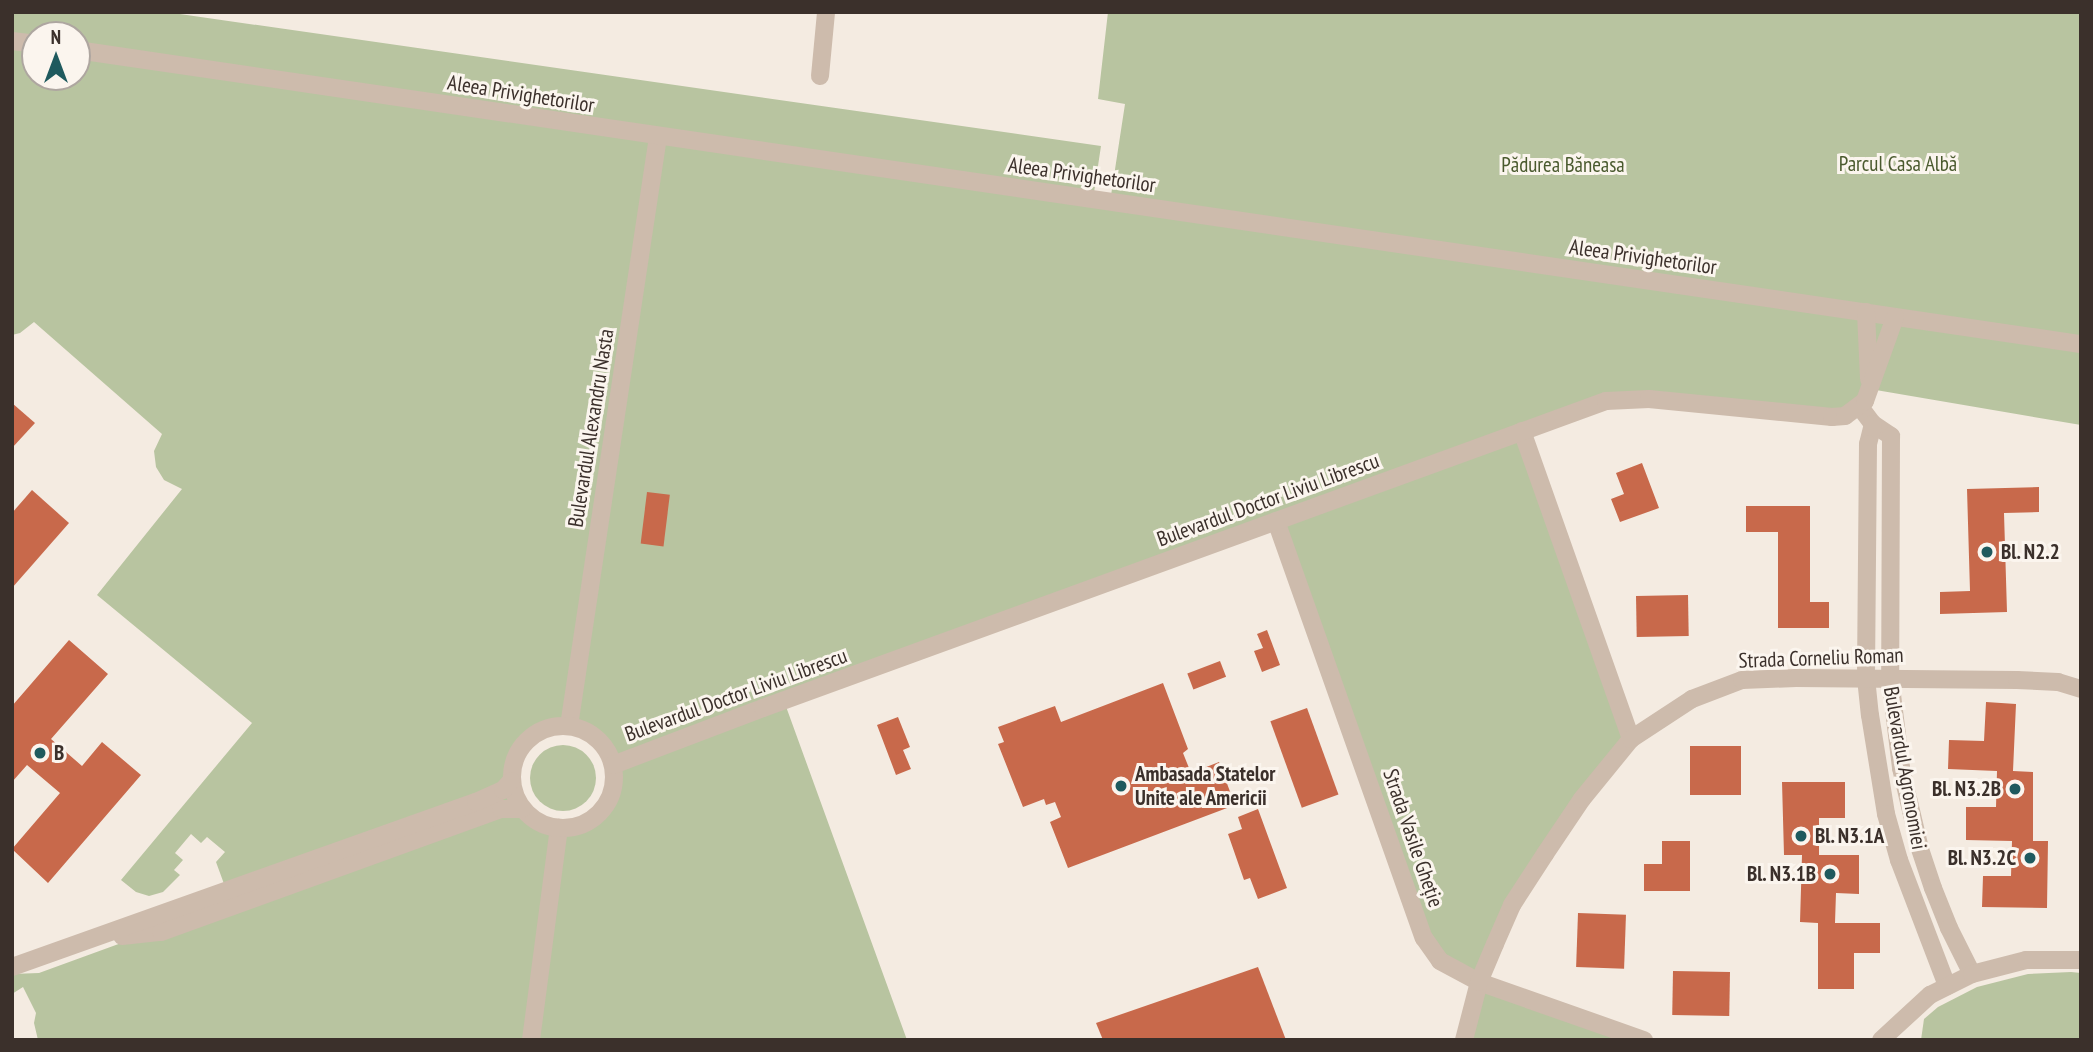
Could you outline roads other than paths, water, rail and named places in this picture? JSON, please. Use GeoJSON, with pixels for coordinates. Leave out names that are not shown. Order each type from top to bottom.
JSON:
{"type":"FeatureCollection","features":[{"type":"Feature","properties":{"kind":"street"},"geometry":{"type":"LineString","coordinates":[[820,76],[827,12]]}},
{"type":"Feature","properties":{"kind":"street","name":"Aleea Privighetorilor"},"geometry":{"type":"LineString","coordinates":[[91,52],[2081,344]]}},
{"type":"Feature","properties":{"kind":"street","name":"Bulevardul Alexandru Nasta"},"geometry":{"type":"LineString","coordinates":[[569,726],[658,137]]}},
{"type":"Feature","properties":{"kind":"street"},"geometry":{"type":"LineString","coordinates":[[1866,312],[1870,389]]}},
{"type":"Feature","properties":{"kind":"street"},"geometry":{"type":"LineString","coordinates":[[1860,407],[1870,389],[1895,317]]}},
{"type":"Feature","properties":{"kind":"street","name":"Bulevardul Doctor Liviu Librescu"},"geometry":{"type":"LineString","coordinates":[[613,765],[1606,401],[1628,399],[1832,417],[1846,416],[1860,407]]}},
{"type":"Feature","properties":{"kind":"street","name":"Bulevardul Agronomiei"},"geometry":{"type":"LineString","coordinates":[[1860,407],[1873,424],[1891,436],[1890,678],[1895,737],[1920,849],[1948,928],[1972,974]]}},
{"type":"Feature","properties":{"kind":"street","name":"Bulevardul Agronomiei"},"geometry":{"type":"LineString","coordinates":[[1873,424],[1868,444],[1866,678],[1874,749],[1899,860],[1947,986]]}},
{"type":"Feature","properties":{"kind":"street"},"geometry":{"type":"LineString","coordinates":[[1522,431],[1631,739]]}},
{"type":"Feature","properties":{"kind":"street","name":"Strada Vasile Gheție"},"geometry":{"type":"LineString","coordinates":[[1276,521],[1424,938],[1440,961],[1479,982],[1644,1040]]}},
{"type":"Feature","properties":{"kind":"street","name":"Strada Corneliu Roman"},"geometry":{"type":"LineString","coordinates":[[1464,1040],[1479,982],[1512,905],[1582,799],[1631,739],[1692,699],[1742,680],[2017,680],[2058,682],[2081,689]]}},
{"type":"Feature","properties":{"kind":"street"},"geometry":{"type":"LineString","coordinates":[[569,726],[589,733],[602,744],[613,765],[611,794],[603,810],[578,826],[559,828],[542,824],[522,809],[511,781],[513,763],[526,742],[542,730],[569,726]]}},
{"type":"Feature","properties":{"kind":"street"},"geometry":{"type":"LineString","coordinates":[[12,967],[493,796],[511,781]]}},
{"type":"Feature","properties":{"kind":"street"},"geometry":{"type":"LineString","coordinates":[[91,940],[162,932],[501,809],[522,809]]}},
{"type":"Feature","properties":{"kind":"street"},"geometry":{"type":"LineString","coordinates":[[531,1040],[559,828]]}},
{"type":"Feature","properties":{"kind":"street"},"geometry":{"type":"LineString","coordinates":[[1881,1040],[1908,1012],[1947,986],[1972,974],[2026,960],[2081,960]]}},
{"type":"Feature","properties":{"kind":"place","name":"Bl. N2.2"},"geometry":{"type":"Point","coordinates":[1987,552]}},
{"type":"Feature","properties":{"kind":"place","name":"B"},"geometry":{"type":"Point","coordinates":[40,753]}},
{"type":"Feature","properties":{"kind":"place","name":"Ambasada Statelor Unite ale Americii"},"geometry":{"type":"Point","coordinates":[1121,786]}},
{"type":"Feature","properties":{"kind":"place","name":"Bl. N3.2B"},"geometry":{"type":"Point","coordinates":[2015,789]}},
{"type":"Feature","properties":{"kind":"place","name":"Bl. N3.1A"},"geometry":{"type":"Point","coordinates":[1801,836]}},
{"type":"Feature","properties":{"kind":"place","name":"Bl. N3.2C"},"geometry":{"type":"Point","coordinates":[2030,858]}},
{"type":"Feature","properties":{"kind":"place","name":"Bl. N3.1B"},"geometry":{"type":"Point","coordinates":[1830,874]}},
{"type":"Feature","properties":{"kind":"park label","name":"Parcul Casa Albă"},"geometry":{"type":"Point","coordinates":[1898,164]}},
{"type":"Feature","properties":{"kind":"park label","name":"Pădurea Băneasa"},"geometry":{"type":"Point","coordinates":[1563,165]}}]}
